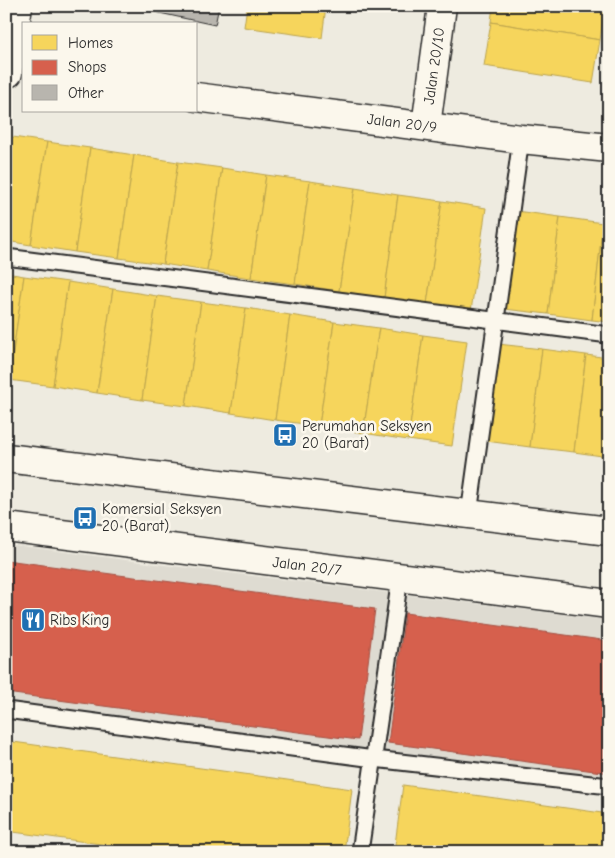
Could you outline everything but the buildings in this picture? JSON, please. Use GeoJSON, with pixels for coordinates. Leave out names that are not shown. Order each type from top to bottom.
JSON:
{"type":"FeatureCollection","features":[{"type":"Feature","properties":{"kind":"street"},"geometry":{"type":"LineString","coordinates":[[13,73],[18,6]]}},
{"type":"Feature","properties":{"kind":"street","name":"Jalan 20/10"},"geometry":{"type":"LineString","coordinates":[[426,126],[442,6]]}},
{"type":"Feature","properties":{"kind":"street","name":"Jalan 20/9"},"geometry":{"type":"LineString","coordinates":[[198,96],[521,139],[608,144]]}},
{"type":"Feature","properties":{"kind":"street"},"geometry":{"type":"LineString","coordinates":[[6,458],[609,531]]}},
{"type":"Feature","properties":{"kind":"street","name":"Jalan 20/7"},"geometry":{"type":"LineString","coordinates":[[6,527],[609,604]]}},
{"type":"Feature","properties":{"kind":"lane"},"geometry":{"type":"LineString","coordinates":[[470,514],[521,139]]}},
{"type":"Feature","properties":{"kind":"lane"},"geometry":{"type":"LineString","coordinates":[[6,257],[609,336]]}},
{"type":"Feature","properties":{"kind":"lane"},"geometry":{"type":"LineString","coordinates":[[360,852],[400,578]]}},
{"type":"Feature","properties":{"kind":"lane"},"geometry":{"type":"LineString","coordinates":[[6,710],[374,759],[609,786]]}},
{"type":"Feature","properties":{"kind":"shaded area"},"geometry":{"type":"Polygon","coordinates":[[[6,544],[609,620],[609,786],[6,704],[6,544]]]}},
{"type":"Feature","properties":{"kind":"place","name":"Perumahan Seksyen 20 (Barat)"},"geometry":{"type":"Point","coordinates":[285,435]}},
{"type":"Feature","properties":{"kind":"place","name":"Komersial Seksyen 20 (Barat)"},"geometry":{"type":"Point","coordinates":[85,518]}},
{"type":"Feature","properties":{"kind":"place","name":"Ribs King"},"geometry":{"type":"Point","coordinates":[33,620]}}]}
